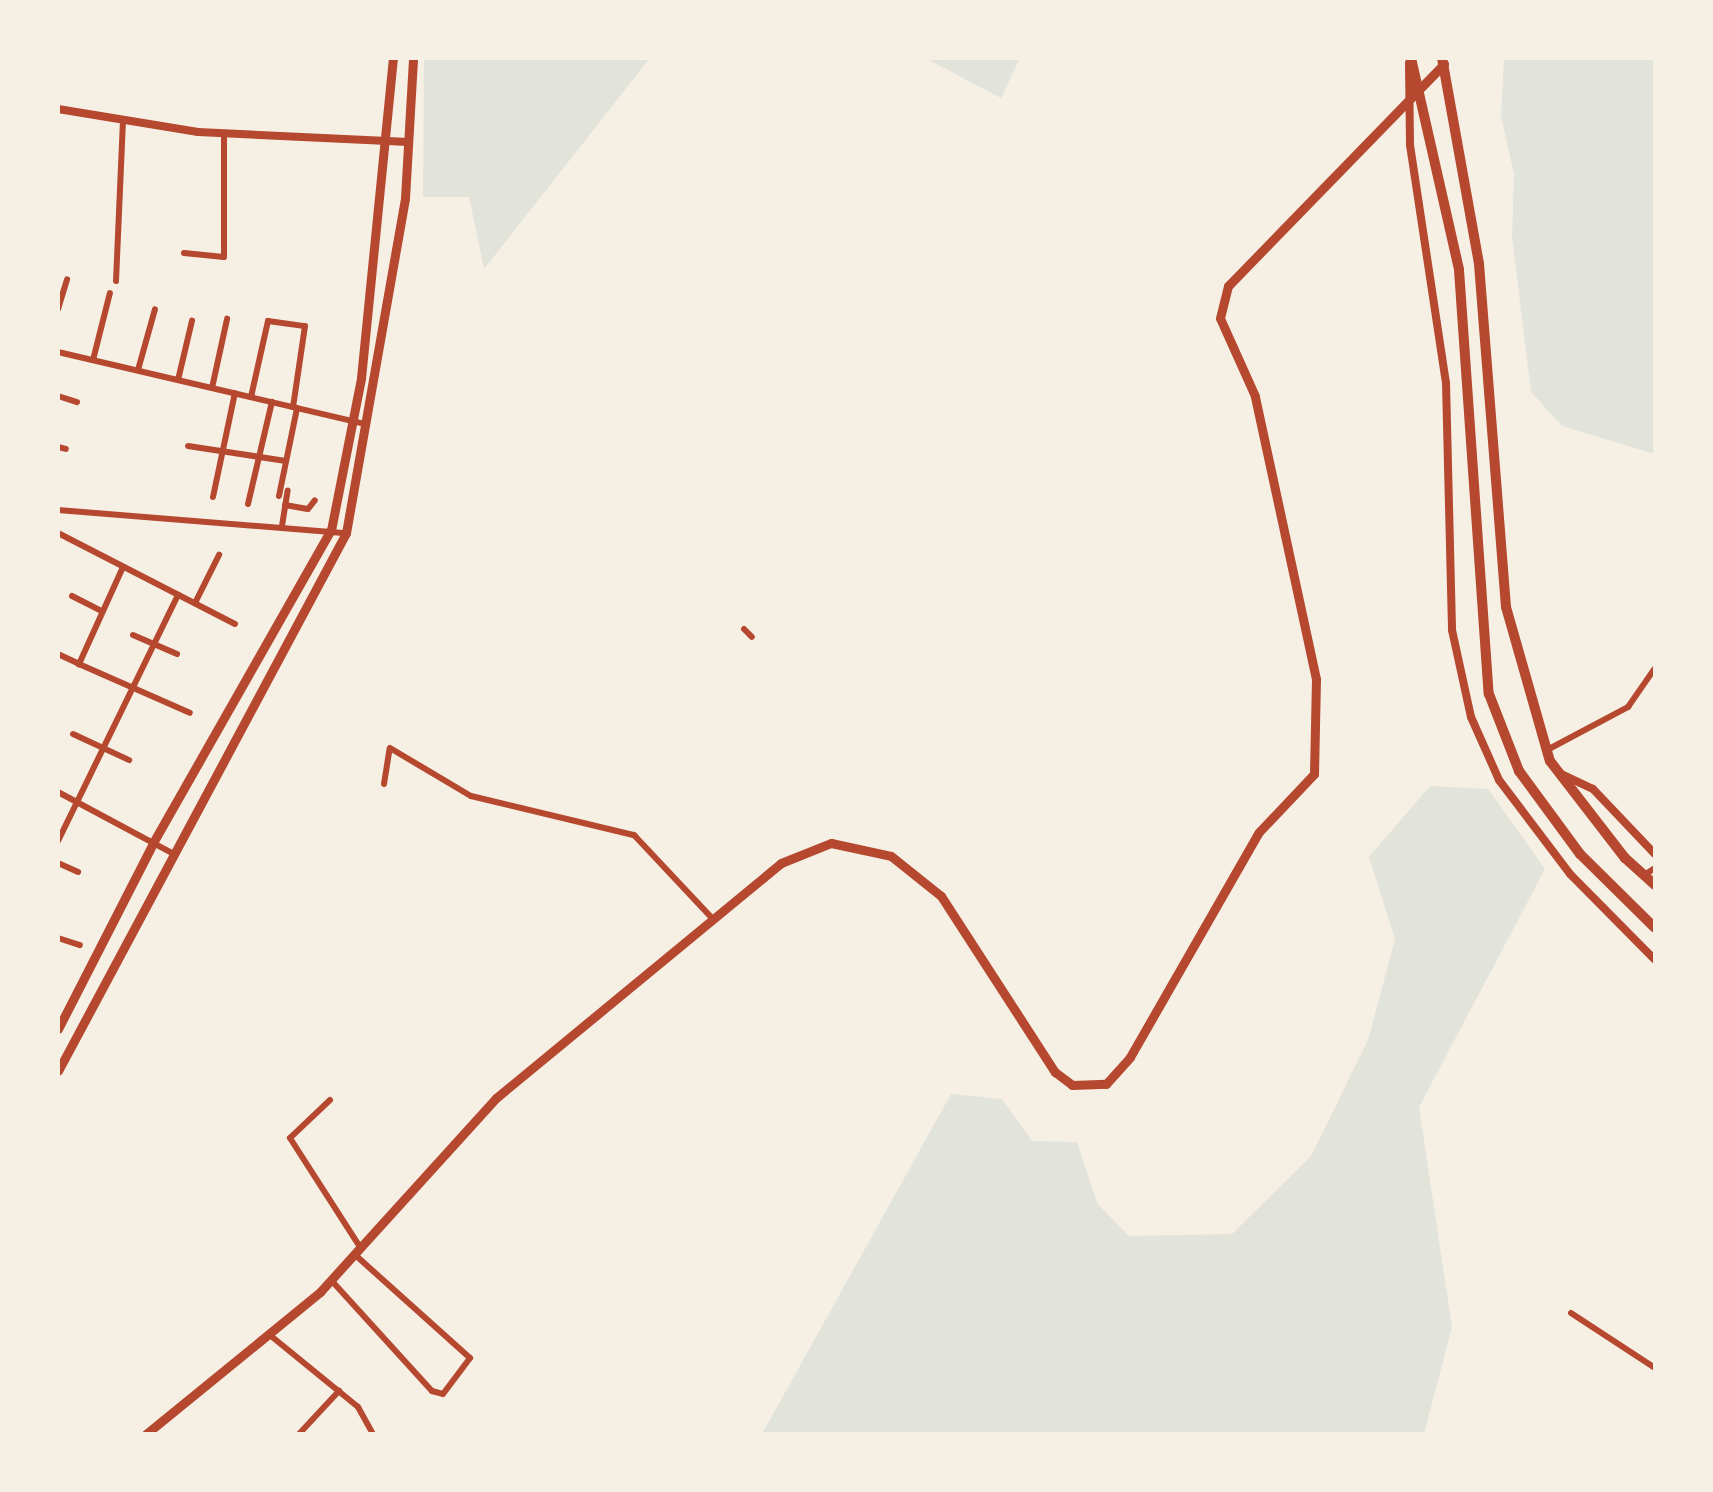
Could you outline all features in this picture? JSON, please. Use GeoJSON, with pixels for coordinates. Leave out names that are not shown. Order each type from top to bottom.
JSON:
{"type":"FeatureCollection","features":[{"type":"Feature","properties":{"kind":"main road"},"geometry":{"type":"LineString","coordinates":[[58,1029],[154,841],[331,530],[353,421],[387,141],[393,58]]}},
{"type":"Feature","properties":{"kind":"main road"},"geometry":{"type":"LineString","coordinates":[[58,1071],[346,533],[369,424],[409,142],[413,58]]}},
{"type":"Feature","properties":{"kind":"main road"},"geometry":{"type":"LineString","coordinates":[[1410,58],[1422,87],[1459,270],[1489,694],[1519,771],[1580,854],[1655,928]]}},
{"type":"Feature","properties":{"kind":"main road"},"geometry":{"type":"LineString","coordinates":[[146,1434],[158,1430],[271,1336],[331,1280],[496,1098],[781,863],[831,843],[891,856],[941,896],[1055,1072],[1072,1085],[1106,1084],[1130,1057],[1259,832],[1314,774],[1316,679],[1255,396],[1220,318],[1228,286],[1422,87],[1443,61]]}},
{"type":"Feature","properties":{"kind":"main road"},"geometry":{"type":"LineString","coordinates":[[1443,61],[1479,264],[1506,607],[1547,750],[1560,774],[1655,885]]}},
{"type":"Feature","properties":{"kind":"street"},"geometry":{"type":"LineString","coordinates":[[1410,58],[1408,99],[1446,383],[1452,630],[1471,717],[1499,780],[1570,874],[1655,960]]}},
{"type":"Feature","properties":{"kind":"street"},"geometry":{"type":"LineString","coordinates":[[58,109],[224,133],[409,142]]}},
{"type":"Feature","properties":{"kind":"street"},"geometry":{"type":"LineString","coordinates":[[116,281],[123,120]]}},
{"type":"Feature","properties":{"kind":"street"},"geometry":{"type":"LineString","coordinates":[[184,253],[224,257],[224,133]]}},
{"type":"Feature","properties":{"kind":"street"},"geometry":{"type":"LineString","coordinates":[[58,309],[67,279]]}},
{"type":"Feature","properties":{"kind":"street"},"geometry":{"type":"LineString","coordinates":[[93,360],[110,293]]}},
{"type":"Feature","properties":{"kind":"street"},"geometry":{"type":"LineString","coordinates":[[138,370],[155,309]]}},
{"type":"Feature","properties":{"kind":"street"},"geometry":{"type":"LineString","coordinates":[[212,388],[227,319]]}},
{"type":"Feature","properties":{"kind":"street"},"geometry":{"type":"LineString","coordinates":[[178,380],[192,321]]}},
{"type":"Feature","properties":{"kind":"street"},"geometry":{"type":"LineString","coordinates":[[251,397],[268,321],[305,326],[279,496]]}},
{"type":"Feature","properties":{"kind":"street"},"geometry":{"type":"LineString","coordinates":[[58,352],[369,424]]}},
{"type":"Feature","properties":{"kind":"street"},"geometry":{"type":"LineString","coordinates":[[213,497],[235,393]]}},
{"type":"Feature","properties":{"kind":"street"},"geometry":{"type":"LineString","coordinates":[[58,396],[77,402]]}},
{"type":"Feature","properties":{"kind":"street"},"geometry":{"type":"LineString","coordinates":[[248,504],[272,402]]}},
{"type":"Feature","properties":{"kind":"street"},"geometry":{"type":"LineString","coordinates":[[188,446],[286,461]]}},
{"type":"Feature","properties":{"kind":"street"},"geometry":{"type":"LineString","coordinates":[[282,526],[288,490]]}},
{"type":"Feature","properties":{"kind":"street"},"geometry":{"type":"LineString","coordinates":[[285,505],[308,509],[315,500]]}},
{"type":"Feature","properties":{"kind":"street"},"geometry":{"type":"LineString","coordinates":[[58,510],[346,533]]}},
{"type":"Feature","properties":{"kind":"street"},"geometry":{"type":"LineString","coordinates":[[58,534],[235,624]]}},
{"type":"Feature","properties":{"kind":"street"},"geometry":{"type":"LineString","coordinates":[[195,603],[219,555]]}},
{"type":"Feature","properties":{"kind":"street"},"geometry":{"type":"LineString","coordinates":[[79,664],[123,567]]}},
{"type":"Feature","properties":{"kind":"street"},"geometry":{"type":"LineString","coordinates":[[58,841],[178,595]]}},
{"type":"Feature","properties":{"kind":"street"},"geometry":{"type":"LineString","coordinates":[[72,596],[102,611]]}},
{"type":"Feature","properties":{"kind":"street"},"geometry":{"type":"LineString","coordinates":[[744,629],[752,637]]}},
{"type":"Feature","properties":{"kind":"street"},"geometry":{"type":"LineString","coordinates":[[133,635],[177,654]]}},
{"type":"Feature","properties":{"kind":"street"},"geometry":{"type":"LineString","coordinates":[[58,654],[190,713]]}},
{"type":"Feature","properties":{"kind":"street"},"geometry":{"type":"LineString","coordinates":[[1547,750],[1628,707],[1655,668]]}},
{"type":"Feature","properties":{"kind":"street"},"geometry":{"type":"LineString","coordinates":[[73,734],[129,760]]}},
{"type":"Feature","properties":{"kind":"street"},"geometry":{"type":"LineString","coordinates":[[384,784],[390,748],[471,796],[634,835],[712,918]]}},
{"type":"Feature","properties":{"kind":"street"},"geometry":{"type":"LineString","coordinates":[[1560,774],[1593,789],[1655,854]]}},
{"type":"Feature","properties":{"kind":"street"},"geometry":{"type":"LineString","coordinates":[[58,792],[172,853]]}},
{"type":"Feature","properties":{"kind":"street"},"geometry":{"type":"LineString","coordinates":[[58,863],[78,872]]}},
{"type":"Feature","properties":{"kind":"street"},"geometry":{"type":"LineString","coordinates":[[1644,875],[1655,868]]}},
{"type":"Feature","properties":{"kind":"street"},"geometry":{"type":"LineString","coordinates":[[58,938],[80,945]]}},
{"type":"Feature","properties":{"kind":"street"},"geometry":{"type":"LineString","coordinates":[[330,1100],[290,1138],[357,1251],[470,1358],[443,1394],[432,1391],[331,1280]]}},
{"type":"Feature","properties":{"kind":"street"},"geometry":{"type":"LineString","coordinates":[[1571,1313],[1655,1368]]}},
{"type":"Feature","properties":{"kind":"street"},"geometry":{"type":"LineString","coordinates":[[271,1336],[339,1391],[373,1434]]}},
{"type":"Feature","properties":{"kind":"street"},"geometry":{"type":"LineString","coordinates":[[299,1434],[339,1391]]}},
{"type":"Feature","properties":{"kind":"shaded area"},"geometry":{"type":"Polygon","coordinates":[[[424,58],[650,58],[484,269],[469,197],[423,197],[424,58]]]}},
{"type":"Feature","properties":{"kind":"shaded area"},"geometry":{"type":"Polygon","coordinates":[[[925,58],[1020,58],[1001,98],[925,58]]]}},
{"type":"Feature","properties":{"kind":"shaded area"},"geometry":{"type":"Polygon","coordinates":[[[1504,58],[1655,58],[1655,454],[1562,426],[1531,392],[1512,237],[1514,174],[1501,116],[1504,58]]]}},
{"type":"Feature","properties":{"kind":"shaded area"},"geometry":{"type":"Polygon","coordinates":[[[1430,786],[1488,789],[1545,869],[1419,1107],[1452,1327],[1424,1434],[762,1434],[951,1094],[1002,1099],[1032,1141],[1077,1142],[1097,1203],[1129,1236],[1232,1234],[1311,1156],[1368,1040],[1395,939],[1369,857],[1430,786]]]}}]}
